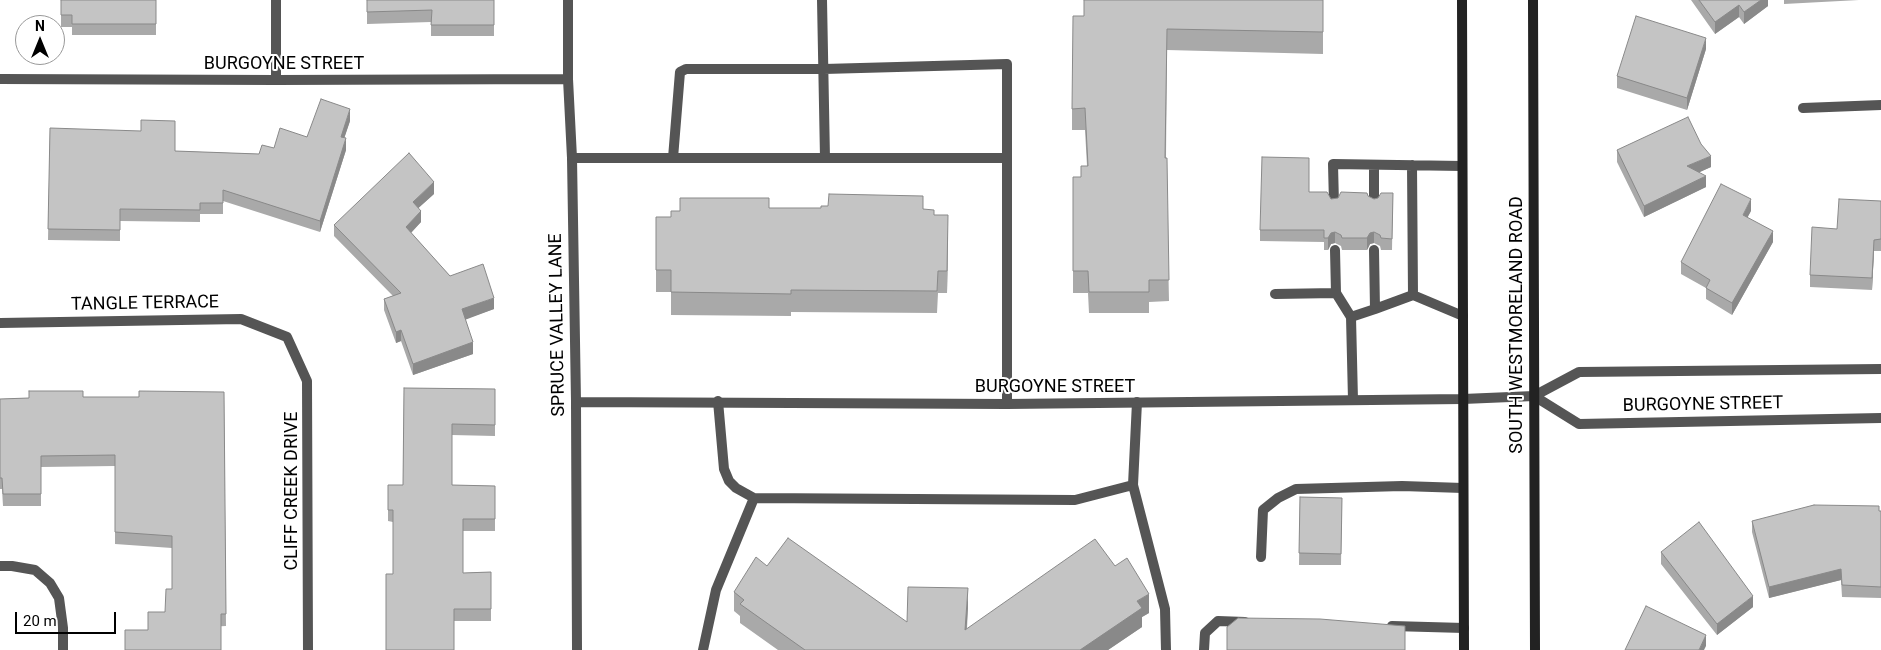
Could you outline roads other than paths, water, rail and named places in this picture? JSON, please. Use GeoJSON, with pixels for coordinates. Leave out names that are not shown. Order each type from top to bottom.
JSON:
{"type":"FeatureCollection","features":[{"type":"Feature","properties":{"kind":"main road"},"geometry":{"type":"LineString","coordinates":[[1462,0],[1464,650]]}},
{"type":"Feature","properties":{"kind":"main road","name":"SOUTH WESTMORELAND ROAD"},"geometry":{"type":"LineString","coordinates":[[1533,0],[1535,650]]}},
{"type":"Feature","properties":{"kind":"street"},"geometry":{"type":"LineString","coordinates":[[276,0],[276,80]]}},
{"type":"Feature","properties":{"kind":"street","name":"SPRUCE VALLEY LANE"},"geometry":{"type":"LineString","coordinates":[[568,0],[568,79],[572,158],[576,402],[577,650]]}},
{"type":"Feature","properties":{"kind":"street"},"geometry":{"type":"LineString","coordinates":[[822,0],[826,158]]}},
{"type":"Feature","properties":{"kind":"street"},"geometry":{"type":"LineString","coordinates":[[673,158],[680,72],[686,69],[824,69],[1007,64],[1007,404]]}},
{"type":"Feature","properties":{"kind":"street","name":"BURGOYNE STREET"},"geometry":{"type":"LineString","coordinates":[[0,79],[568,79]]}},
{"type":"Feature","properties":{"kind":"street"},"geometry":{"type":"LineString","coordinates":[[1803,108],[1881,105]]}},
{"type":"Feature","properties":{"kind":"street"},"geometry":{"type":"LineString","coordinates":[[572,158],[1007,158]]}},
{"type":"Feature","properties":{"kind":"street"},"geometry":{"type":"LineString","coordinates":[[1334,204],[1333,164],[1462,166]]}},
{"type":"Feature","properties":{"kind":"street"},"geometry":{"type":"LineString","coordinates":[[1374,165],[1374,204]]}},
{"type":"Feature","properties":{"kind":"street"},"geometry":{"type":"LineString","coordinates":[[1412,165],[1413,296]]}},
{"type":"Feature","properties":{"kind":"street"},"geometry":{"type":"LineString","coordinates":[[1335,250],[1336,293],[1351,317],[1353,400]]}},
{"type":"Feature","properties":{"kind":"street"},"geometry":{"type":"LineString","coordinates":[[1374,250],[1375,309]]}},
{"type":"Feature","properties":{"kind":"street"},"geometry":{"type":"LineString","coordinates":[[1275,294],[1336,293]]}},
{"type":"Feature","properties":{"kind":"street"},"geometry":{"type":"LineString","coordinates":[[1351,317],[1413,296],[1463,316]]}},
{"type":"Feature","properties":{"kind":"street","name":"TANGLE TERRACE"},"geometry":{"type":"LineString","coordinates":[[0,323],[241,319],[287,338]]}},
{"type":"Feature","properties":{"kind":"street","name":"CLIFF CREEK DRIVE"},"geometry":{"type":"LineString","coordinates":[[287,338],[308,381],[308,650]]}},
{"type":"Feature","properties":{"kind":"street","name":"BURGOYNE STREET"},"geometry":{"type":"LineString","coordinates":[[576,402],[718,401],[1007,404],[1463,399],[1534,396],[1579,372],[1881,369]]}},
{"type":"Feature","properties":{"kind":"street","name":"BURGOYNE STREET"},"geometry":{"type":"LineString","coordinates":[[1534,396],[1579,424],[1881,418]]}},
{"type":"Feature","properties":{"kind":"street"},"geometry":{"type":"LineString","coordinates":[[718,401],[724,469],[729,481],[736,488],[754,498],[1075,500],[1133,485]]}},
{"type":"Feature","properties":{"kind":"street"},"geometry":{"type":"LineString","coordinates":[[1137,402],[1133,485],[1165,608],[1166,650]]}},
{"type":"Feature","properties":{"kind":"street"},"geometry":{"type":"LineString","coordinates":[[1261,557],[1262,510],[1278,498],[1296,489],[1402,486],[1463,488]]}},
{"type":"Feature","properties":{"kind":"street"},"geometry":{"type":"LineString","coordinates":[[703,650],[716,590],[754,498]]}},
{"type":"Feature","properties":{"kind":"street"},"geometry":{"type":"LineString","coordinates":[[0,566],[35,570],[50,583],[59,598],[63,628],[63,650]]}},
{"type":"Feature","properties":{"kind":"street"},"geometry":{"type":"LineString","coordinates":[[1204,650],[1205,633],[1218,621],[1258,622]]}},
{"type":"Feature","properties":{"kind":"street"},"geometry":{"type":"LineString","coordinates":[[1385,626],[1464,628]]}}]}
